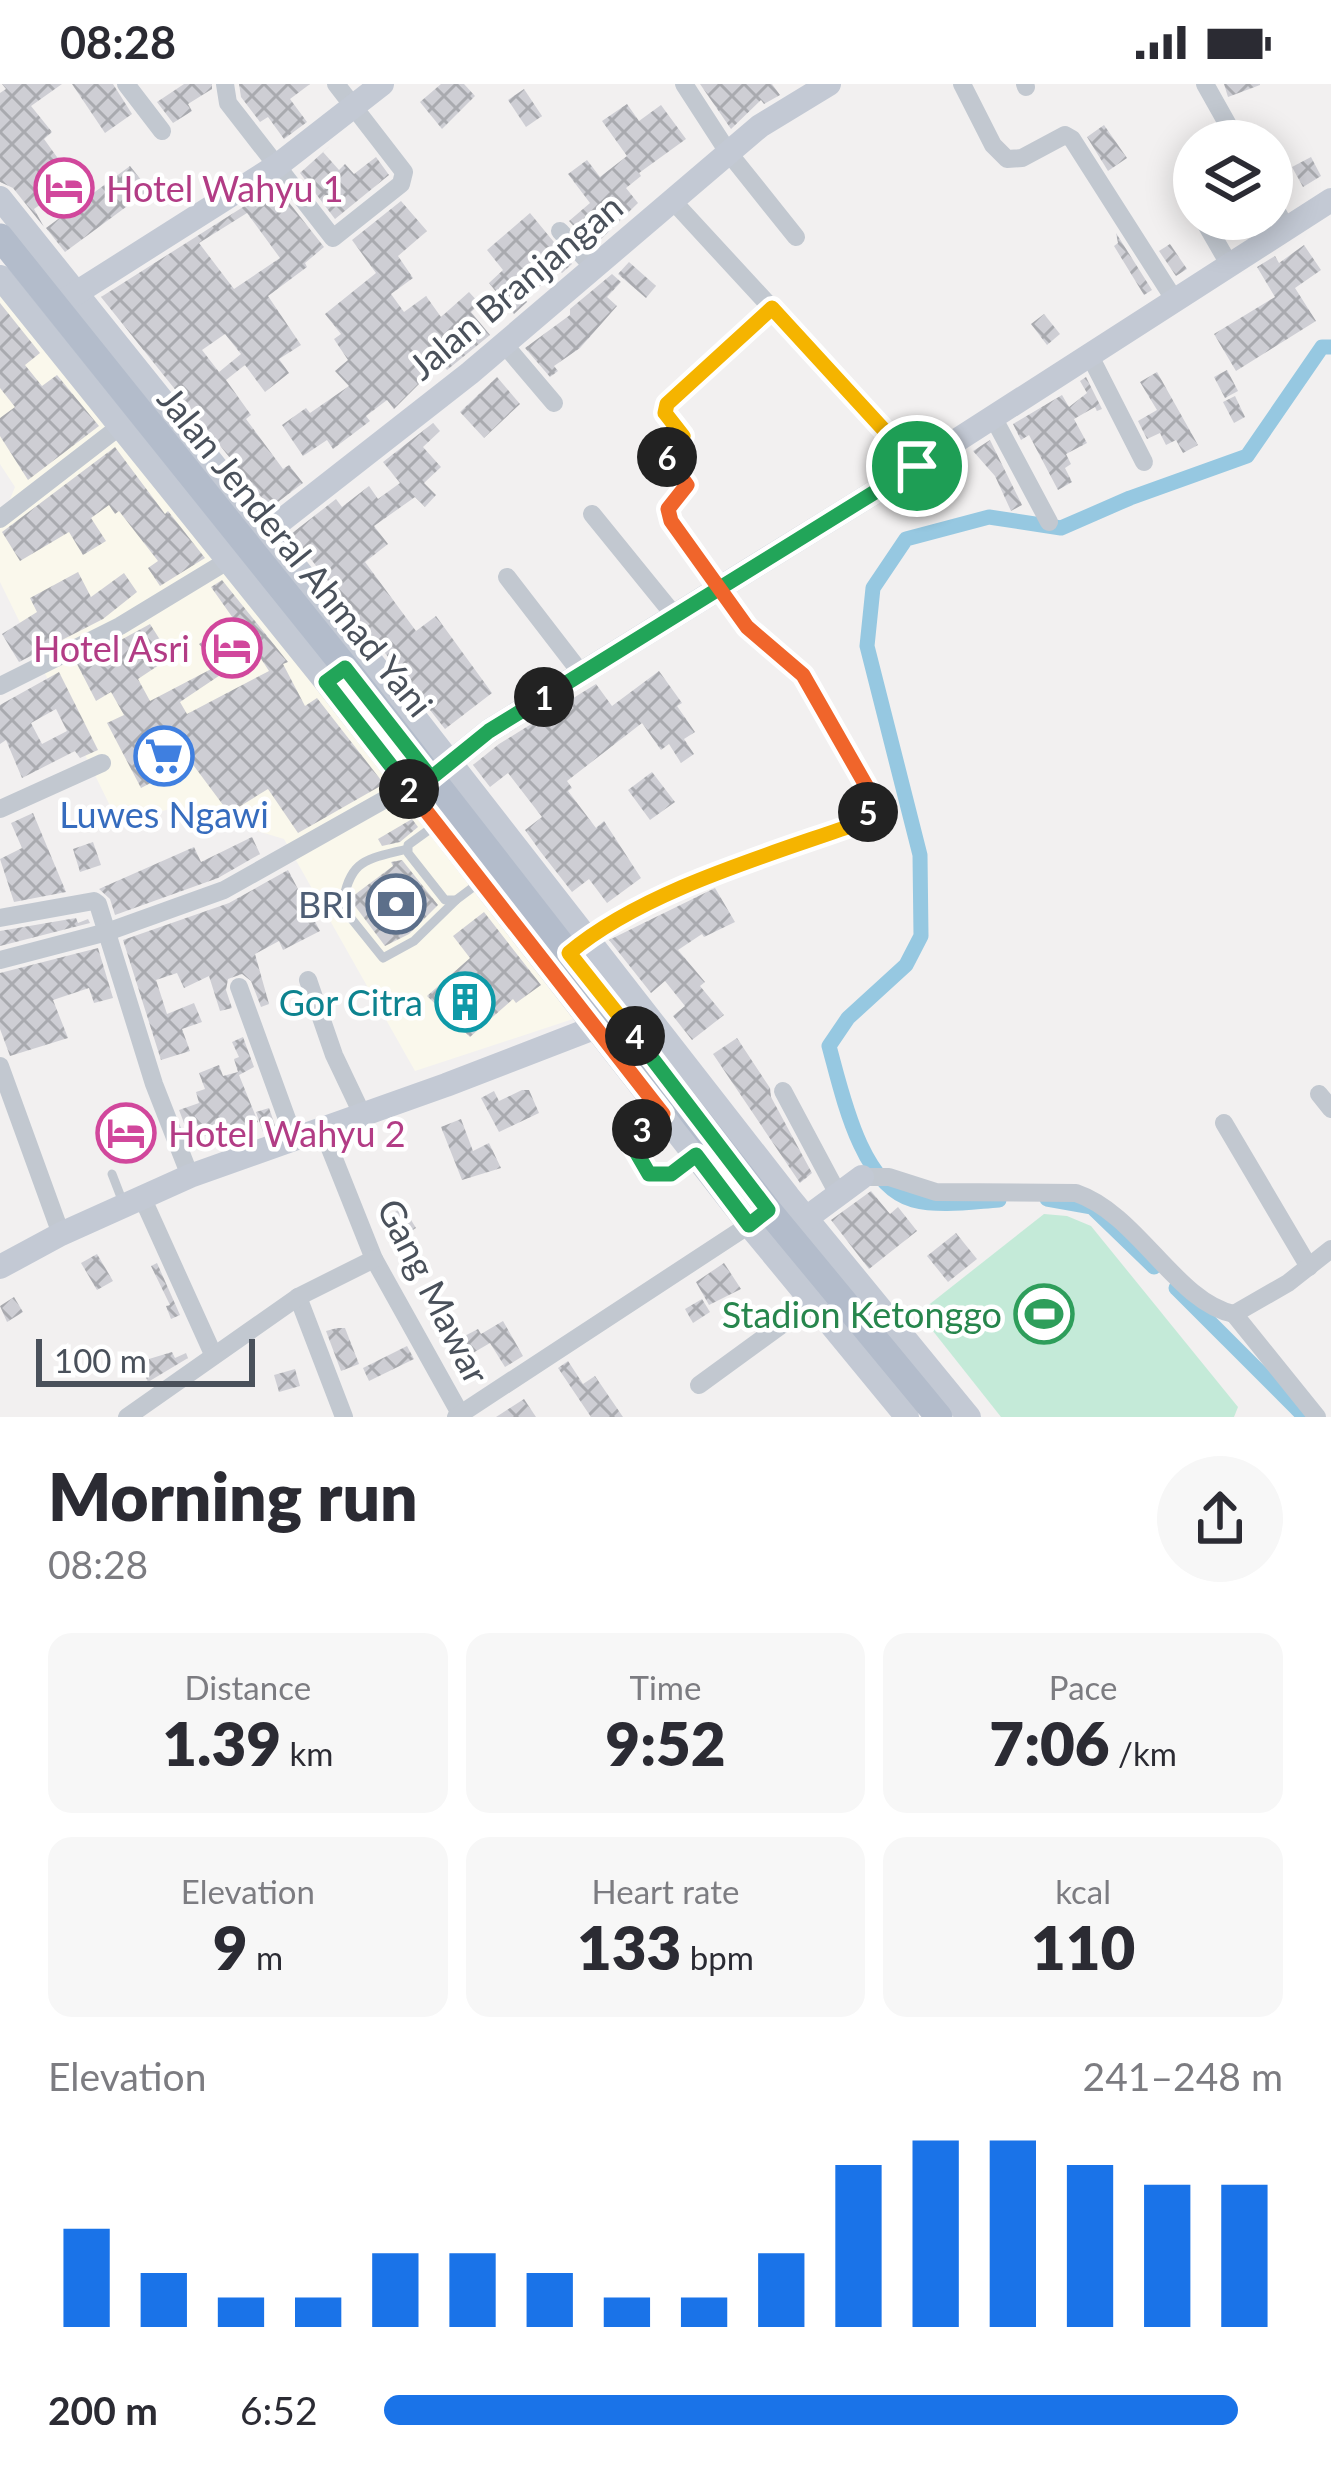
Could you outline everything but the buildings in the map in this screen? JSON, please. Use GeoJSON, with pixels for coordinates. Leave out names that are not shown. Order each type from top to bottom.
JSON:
{"type":"FeatureCollection","features":[{"type":"Feature","properties":{"kind":"main road","name":"Jalan Jenderal Ahmad Yani"},"geometry":{"type":"LineString","coordinates":[[0,237],[65,300],[138,412],[248,547],[335,675],[429,776],[446,818],[491,873],[578,945],[606,1018],[759,1217],[796,1225],[938,1416]]}},
{"type":"Feature","properties":{"kind":"street"},"geometry":{"type":"LineString","coordinates":[[126,84],[162,131]]}},
{"type":"Feature","properties":{"kind":"street"},"geometry":{"type":"LineString","coordinates":[[225,84],[228,103],[328,236],[339,236],[401,184],[404,172],[336,84]]}},
{"type":"Feature","properties":{"kind":"street"},"geometry":{"type":"LineString","coordinates":[[0,198],[65,300],[278,165],[382,84]]}},
{"type":"Feature","properties":{"kind":"street"},"geometry":{"type":"LineString","coordinates":[[684,84],[728,152],[796,237]]}},
{"type":"Feature","properties":{"kind":"street","name":"Jalan Branjangan"},"geometry":{"type":"LineString","coordinates":[[248,547],[504,344],[760,126],[828,84]]}},
{"type":"Feature","properties":{"kind":"street"},"geometry":{"type":"LineString","coordinates":[[962,84],[993,146],[1006,159],[1022,158],[1065,135],[1072,139],[1174,299]]}},
{"type":"Feature","properties":{"kind":"street"},"geometry":{"type":"LineString","coordinates":[[1205,84],[1225,120]]}},
{"type":"Feature","properties":{"kind":"street"},"geometry":{"type":"LineString","coordinates":[[1293,223],[1331,200]]}},
{"type":"Feature","properties":{"kind":"street"},"geometry":{"type":"LineString","coordinates":[[673,201],[917,466]]}},
{"type":"Feature","properties":{"kind":"street"},"geometry":{"type":"LineString","coordinates":[[560,231],[594,268]]}},
{"type":"Feature","properties":{"kind":"street"},"geometry":{"type":"LineString","coordinates":[[1215,240],[1228,264]]}},
{"type":"Feature","properties":{"kind":"street"},"geometry":{"type":"LineString","coordinates":[[0,960],[106,932],[224,890],[429,776],[489,731],[917,466],[1266,240]]}},
{"type":"Feature","properties":{"kind":"street"},"geometry":{"type":"LineString","coordinates":[[0,277],[138,412],[0,519]]}},
{"type":"Feature","properties":{"kind":"street"},"geometry":{"type":"LineString","coordinates":[[578,945],[648,904],[859,823],[868,811],[872,796],[803,675],[747,627],[667,513],[687,485],[667,460],[683,436],[665,409],[772,308]]}},
{"type":"Feature","properties":{"kind":"street"},"geometry":{"type":"LineString","coordinates":[[504,344],[554,403]]}},
{"type":"Feature","properties":{"kind":"street"},"geometry":{"type":"LineString","coordinates":[[1089,354],[1144,462]]}},
{"type":"Feature","properties":{"kind":"street"},"geometry":{"type":"LineString","coordinates":[[993,417],[1049,522]]}},
{"type":"Feature","properties":{"kind":"street"},"geometry":{"type":"LineString","coordinates":[[592,514],[674,615]]}},
{"type":"Feature","properties":{"kind":"street"},"geometry":{"type":"LineString","coordinates":[[0,686],[120,626],[248,547],[429,776],[578,945],[796,1225],[969,1417]]}},
{"type":"Feature","properties":{"kind":"street"},"geometry":{"type":"LineString","coordinates":[[507,577],[581,673]]}},
{"type":"Feature","properties":{"kind":"street"},"geometry":{"type":"LineString","coordinates":[[0,809],[102,763]]}},
{"type":"Feature","properties":{"kind":"street"},"geometry":{"type":"LineString","coordinates":[[491,873],[606,1018],[663,1114],[696,1155],[759,1217],[813,1302],[908,1417]]}},
{"type":"Feature","properties":{"kind":"street"},"geometry":{"type":"LineString","coordinates":[[0,919],[94,901],[154,1084],[190,1176]]}},
{"type":"Feature","properties":{"kind":"street"},"geometry":{"type":"LineString","coordinates":[[308,980],[334,1055],[363,1116]]}},
{"type":"Feature","properties":{"kind":"street"},"geometry":{"type":"LineString","coordinates":[[239,987],[295,1141]]}},
{"type":"Feature","properties":{"kind":"street"},"geometry":{"type":"LineString","coordinates":[[0,1267],[190,1176],[363,1116],[606,1018]]}},
{"type":"Feature","properties":{"kind":"street"},"geometry":{"type":"LineString","coordinates":[[0,1066],[61,1234]]}},
{"type":"Feature","properties":{"kind":"street"},"geometry":{"type":"LineString","coordinates":[[783,1091],[838,1194]]}},
{"type":"Feature","properties":{"kind":"street"},"geometry":{"type":"LineString","coordinates":[[1224,1124],[1309,1267]]}},
{"type":"Feature","properties":{"kind":"street","name":"Gang Mawar"},"geometry":{"type":"LineString","coordinates":[[323,1131],[374,1259],[459,1416]]}},
{"type":"Feature","properties":{"kind":"street"},"geometry":{"type":"LineString","coordinates":[[796,1225],[862,1177],[889,1177],[936,1192],[1076,1193],[1091,1198],[1200,1298],[1215,1310],[1234,1314],[1317,1417]]}},
{"type":"Feature","properties":{"kind":"street"},"geometry":{"type":"LineString","coordinates":[[133,1201],[213,1354]]}},
{"type":"Feature","properties":{"kind":"street"},"geometry":{"type":"LineString","coordinates":[[459,1416],[759,1217]]}},
{"type":"Feature","properties":{"kind":"street"},"geometry":{"type":"LineString","coordinates":[[1234,1314],[1331,1249]]}},
{"type":"Feature","properties":{"kind":"street"},"geometry":{"type":"LineString","coordinates":[[127,1417],[298,1297],[374,1259]]}},
{"type":"Feature","properties":{"kind":"street"},"geometry":{"type":"LineString","coordinates":[[298,1297],[344,1417]]}},
{"type":"Feature","properties":{"kind":"street"},"geometry":{"type":"LineString","coordinates":[[699,1385],[813,1302]]}},
{"type":"Feature","properties":{"kind":"lane"},"geometry":{"type":"LineString","coordinates":[[446,818],[407,849],[365,859],[346,884],[342,908],[383,958],[414,941],[491,873]]}},
{"type":"Feature","properties":{"kind":"lane"},"geometry":{"type":"LineString","coordinates":[[407,849],[445,900],[456,900]]}},
{"type":"Feature","properties":{"kind":"lane"},"geometry":{"type":"LineString","coordinates":[[663,1114],[634,1136],[633,1152],[649,1174],[671,1174],[696,1155]]}},
{"type":"Feature","properties":{"kind":"lane"},"geometry":{"type":"LineString","coordinates":[[112,1174],[133,1201]]}},
{"type":"Feature","properties":{"kind":"shaded area"},"geometry":{"type":"Polygon","coordinates":[[[0,284],[569,1004],[573,1019],[415,1071],[284,839],[176,807],[119,824],[0,582],[0,524],[15,487],[0,464],[0,284]]]}},
{"type":"Feature","properties":{"kind":"green space","name":"Stadion Ketonggo"},"geometry":{"type":"Polygon","coordinates":[[[1044,1214],[1067,1216],[1091,1226],[1238,1407],[1234,1417],[1001,1417],[925,1321],[926,1307],[1044,1214]]]}},
{"type":"Feature","properties":{"kind":"waterway"},"geometry":{"type":"LineString","coordinates":[[999,1200],[934,1203],[895,1191],[880,1177],[856,1135],[829,1046],[848,1018],[906,965],[921,936],[920,855],[867,646],[873,588],[906,539],[989,517],[1061,528],[1247,456],[1322,347],[1331,347]]}},
{"type":"Feature","properties":{"kind":"waterway"},"geometry":{"type":"LineString","coordinates":[[1047,1199],[1092,1207],[1154,1267]]}},
{"type":"Feature","properties":{"kind":"waterway"},"geometry":{"type":"LineString","coordinates":[[1176,1288],[1305,1417]]}},
{"type":"Feature","properties":{"kind":"place","name":"Hotel Wahyu 1"},"geometry":{"type":"Point","coordinates":[64,188]}},
{"type":"Feature","properties":{"kind":"place","name":"Hotel Asri"},"geometry":{"type":"Point","coordinates":[232,648]}},
{"type":"Feature","properties":{"kind":"place","name":"Luwes Ngawi"},"geometry":{"type":"Point","coordinates":[164,756]}},
{"type":"Feature","properties":{"kind":"place","name":"BRI"},"geometry":{"type":"Point","coordinates":[396,904]}},
{"type":"Feature","properties":{"kind":"place","name":"Gor Citra"},"geometry":{"type":"Point","coordinates":[465,1002]}},
{"type":"Feature","properties":{"kind":"place","name":"Hotel Wahyu 2"},"geometry":{"type":"Point","coordinates":[126,1133]}},
{"type":"Feature","properties":{"kind":"place","name":"Stadion Ketonggo"},"geometry":{"type":"Point","coordinates":[1044,1314]}},
{"type":"Feature","properties":{"kind":"route"},"geometry":{"type":"LineString","coordinates":[[917,466],[719,589],[581,673],[489,731],[431,778],[345,668],[326,682],[663,1114],[631,1143],[649,1174],[671,1174],[696,1155],[749,1225],[768,1210],[569,953],[648,904],[859,823],[872,796],[803,675],[747,627],[719,589],[671,521],[668,509],[687,485],[667,460],[683,436],[665,409],[772,308],[917,466]]}}]}
